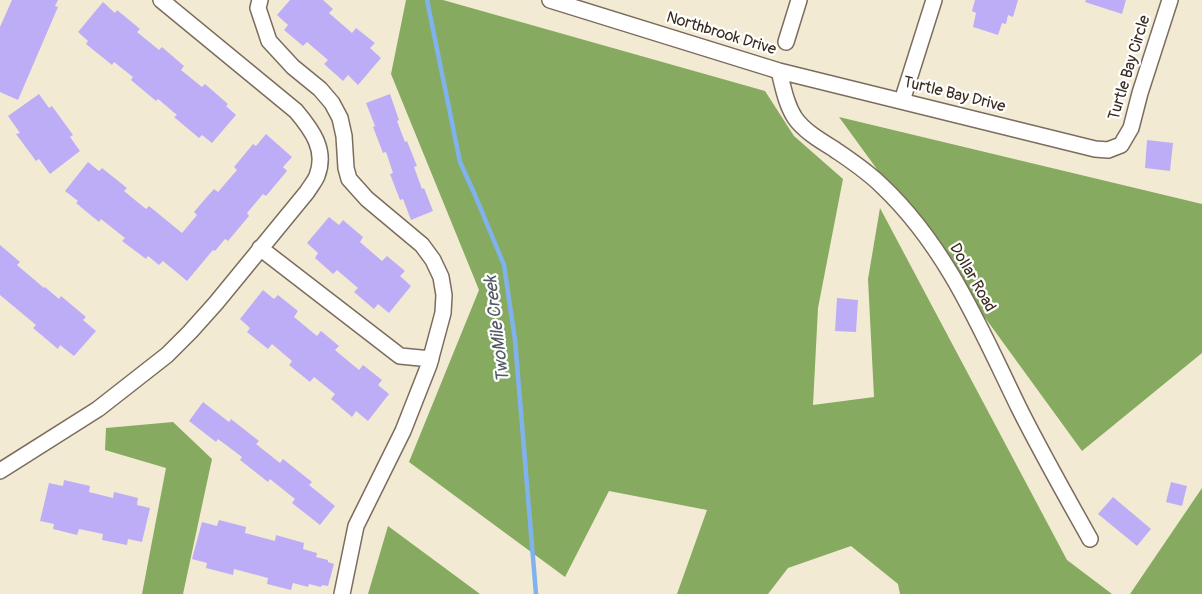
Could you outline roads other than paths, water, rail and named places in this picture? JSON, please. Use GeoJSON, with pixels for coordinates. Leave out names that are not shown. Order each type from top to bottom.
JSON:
{"type":"FeatureCollection","features":[{"type":"Feature","properties":{"kind":"street"},"geometry":{"type":"LineString","coordinates":[[0,471],[98,409],[167,355],[216,303],[307,192],[317,176],[321,157],[316,138],[296,111],[161,0]]}},
{"type":"Feature","properties":{"kind":"street"},"geometry":{"type":"LineString","coordinates":[[260,0],[258,8],[269,41],[320,89],[332,103],[340,118],[349,179],[367,200],[422,246],[433,260],[441,277],[444,295],[443,313],[431,359],[403,431],[356,525],[342,594]]}},
{"type":"Feature","properties":{"kind":"street","name":"Northbrook Drive"},"geometry":{"type":"LineString","coordinates":[[550,0],[779,71]]}},
{"type":"Feature","properties":{"kind":"street"},"geometry":{"type":"LineString","coordinates":[[786,42],[799,0]]}},
{"type":"Feature","properties":{"kind":"street"},"geometry":{"type":"LineString","coordinates":[[902,101],[934,0]]}},
{"type":"Feature","properties":{"kind":"street","name":"Turtle Bay Circle"},"geometry":{"type":"LineString","coordinates":[[1121,146],[1131,128],[1170,0]]}},
{"type":"Feature","properties":{"kind":"street","name":"Turtle Bay Drive"},"geometry":{"type":"LineString","coordinates":[[779,71],[1095,149],[1108,150],[1121,146]]}},
{"type":"Feature","properties":{"kind":"street","name":"Dollar Road"},"geometry":{"type":"LineString","coordinates":[[779,71],[788,103],[796,119],[882,185],[918,225],[959,285],[1038,447],[1090,539]]}},
{"type":"Feature","properties":{"kind":"street"},"geometry":{"type":"LineString","coordinates":[[260,248],[400,356],[431,359]]}},
{"type":"Feature","properties":{"kind":"waterway","name":"TwoMile Creek"},"geometry":{"type":"LineString","coordinates":[[427,0],[460,162],[504,265],[515,340],[536,594]]}}]}
